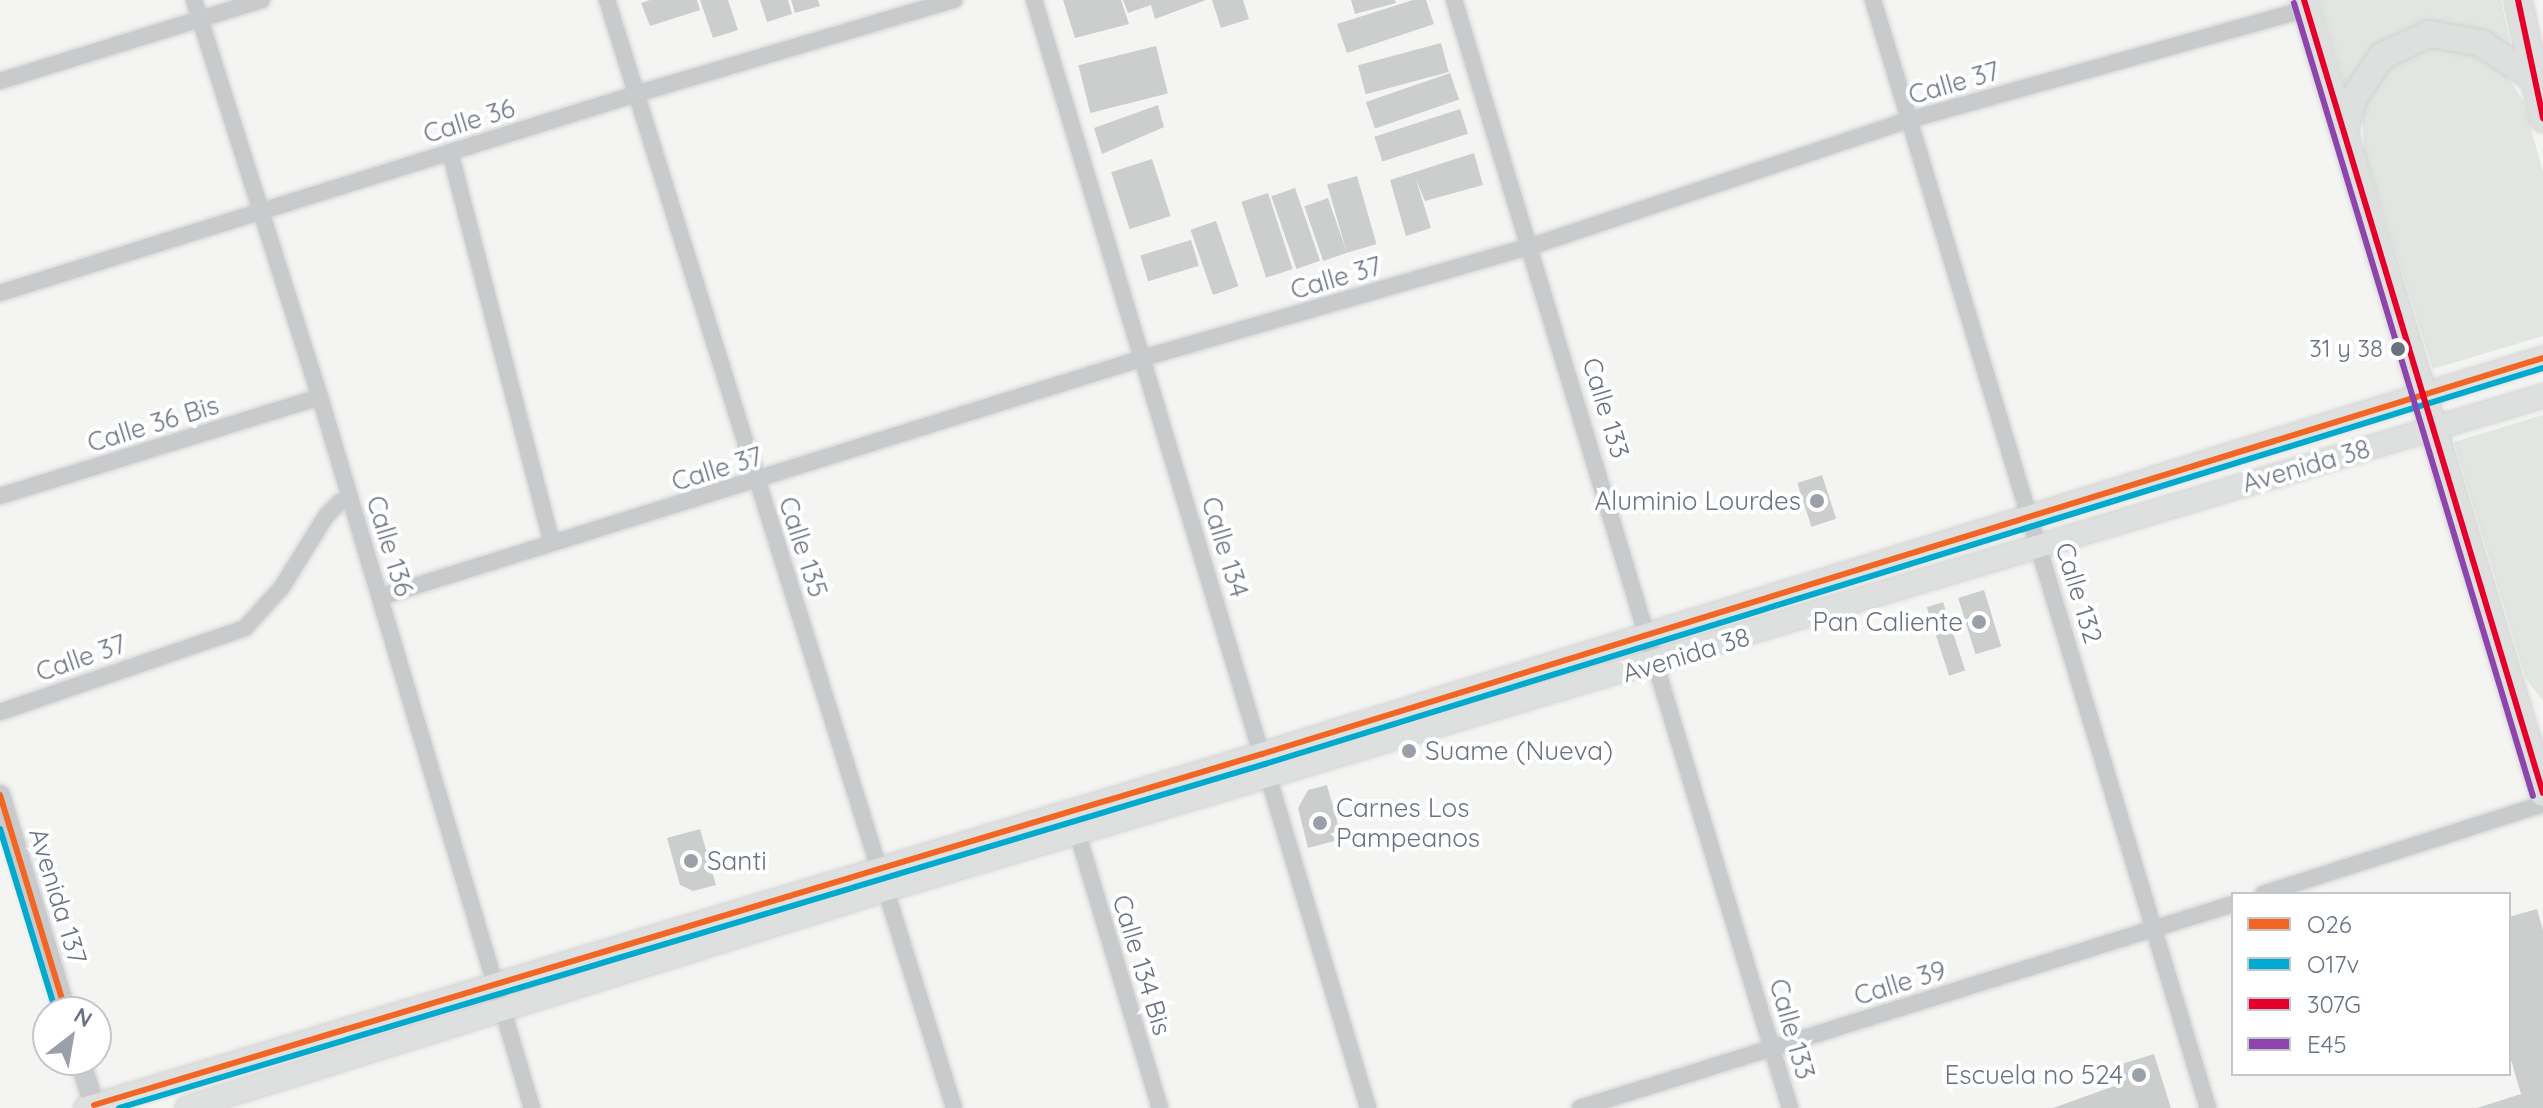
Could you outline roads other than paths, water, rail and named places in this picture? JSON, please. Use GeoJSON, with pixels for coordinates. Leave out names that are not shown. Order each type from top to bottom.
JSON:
{"type":"FeatureCollection","features":[{"type":"Feature","properties":{"kind":"highway"},"geometry":{"type":"LineString","coordinates":[[2518,0],[2543,118]]}},
{"type":"Feature","properties":{"kind":"highway"},"geometry":{"type":"LineString","coordinates":[[2305,5],[2543,793]]}},
{"type":"Feature","properties":{"kind":"highway"},"geometry":{"type":"LineString","coordinates":[[2344,131],[2355,96],[2382,56],[2429,34],[2481,43],[2532,77]]}},
{"type":"Feature","properties":{"kind":"highway"},"geometry":{"type":"LineString","coordinates":[[2514,701],[2543,719]]}},
{"type":"Feature","properties":{"kind":"main road","name":"Avenida 38"},"geometry":{"type":"LineString","coordinates":[[92,1107],[1262,754],[2028,513],[2543,358]]}},
{"type":"Feature","properties":{"kind":"main road","name":"Avenida 38"},"geometry":{"type":"LineString","coordinates":[[187,1108],[888,889],[1658,664],[2040,543],[2543,396]]}},
{"type":"Feature","properties":{"kind":"street","name":"Calle 136"},"geometry":{"type":"LineString","coordinates":[[194,0],[320,397],[532,1108]]}},
{"type":"Feature","properties":{"kind":"street"},"geometry":{"type":"LineString","coordinates":[[0,81],[262,0]]}},
{"type":"Feature","properties":{"kind":"street","name":"Calle 135"},"geometry":{"type":"LineString","coordinates":[[607,0],[888,889],[954,1108]]}},
{"type":"Feature","properties":{"kind":"street","name":"Calle 36"},"geometry":{"type":"LineString","coordinates":[[0,293],[636,94],[954,0]]}},
{"type":"Feature","properties":{"kind":"street","name":"Calle 134"},"geometry":{"type":"LineString","coordinates":[[1034,0],[1368,1108]]}},
{"type":"Feature","properties":{"kind":"street","name":"Calle 133"},"geometry":{"type":"LineString","coordinates":[[1454,0],[1532,246],[1790,1108]]}},
{"type":"Feature","properties":{"kind":"street","name":"Calle 132"},"geometry":{"type":"LineString","coordinates":[[1873,0],[2028,513],[2040,543],[2208,1108]]}},
{"type":"Feature","properties":{"kind":"street","name":"Calle 37"},"geometry":{"type":"LineString","coordinates":[[380,597],[757,482],[1143,358],[1532,246],[1909,120],[2305,5]]}},
{"type":"Feature","properties":{"kind":"street"},"geometry":{"type":"LineString","coordinates":[[450,152],[552,543]]}},
{"type":"Feature","properties":{"kind":"street","name":"Calle 36 Bis"},"geometry":{"type":"LineString","coordinates":[[0,496],[320,397]]}},
{"type":"Feature","properties":{"kind":"street","name":"Calle 37"},"geometry":{"type":"LineString","coordinates":[[0,712],[245,628],[282,587],[326,516],[340,502],[351,501]]}},
{"type":"Feature","properties":{"kind":"street","name":"Avenida 137"},"geometry":{"type":"LineString","coordinates":[[0,795],[61,996]]}},
{"type":"Feature","properties":{"kind":"street"},"geometry":{"type":"LineString","coordinates":[[2269,892],[2543,804]]}},
{"type":"Feature","properties":{"kind":"street","name":"Calle 134 Bis"},"geometry":{"type":"LineString","coordinates":[[1078,835],[1160,1108]]}},
{"type":"Feature","properties":{"kind":"street","name":"Calle 39"},"geometry":{"type":"LineString","coordinates":[[1582,1108],[2231,905]]}},
{"type":"Feature","properties":{"kind":"street"},"geometry":{"type":"LineString","coordinates":[[84,1076],[92,1107]]}},
{"type":"Feature","properties":{"kind":"place","name":"31 y 38"},"geometry":{"type":"Point","coordinates":[2398,349]}},
{"type":"Feature","properties":{"kind":"place","name":"Aluminio Lourdes"},"geometry":{"type":"Point","coordinates":[1817,501]}},
{"type":"Feature","properties":{"kind":"place","name":"Pan Caliente"},"geometry":{"type":"Point","coordinates":[1979,622]}},
{"type":"Feature","properties":{"kind":"place","name":"Suame (Nueva)"},"geometry":{"type":"Point","coordinates":[1409,751]}},
{"type":"Feature","properties":{"kind":"place","name":"Carnes Los Pampeanos"},"geometry":{"type":"Point","coordinates":[1320,823]}},
{"type":"Feature","properties":{"kind":"place","name":"Santi"},"geometry":{"type":"Point","coordinates":[691,861]}},
{"type":"Feature","properties":{"kind":"place","name":"Escuela no 524"},"geometry":{"type":"Point","coordinates":[2139,1075]}}]}
